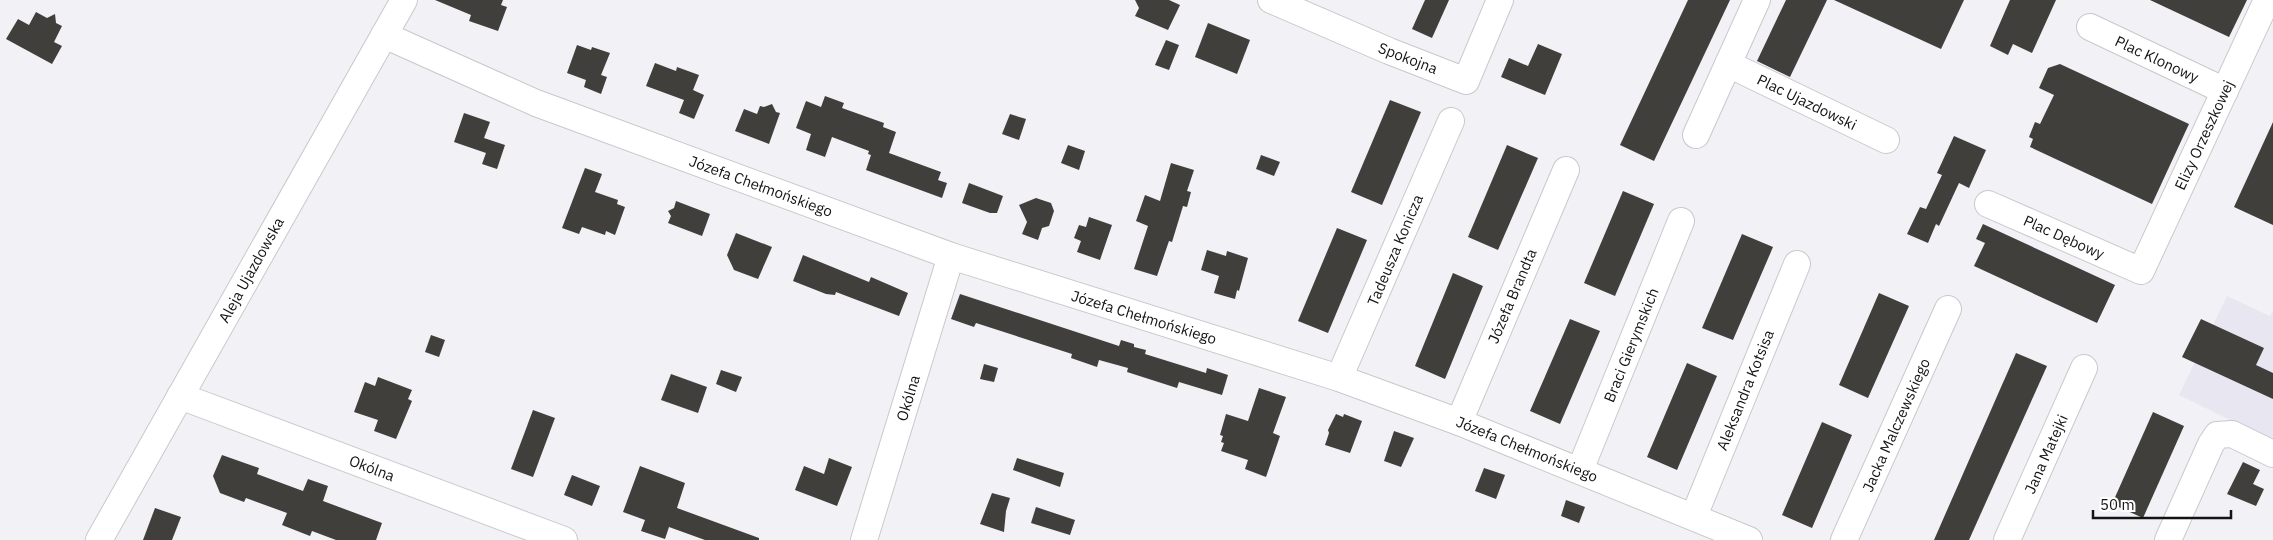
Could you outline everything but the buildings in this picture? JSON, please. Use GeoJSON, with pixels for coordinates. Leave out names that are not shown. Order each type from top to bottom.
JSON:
{"type":"FeatureCollection","features":[{"type":"Feature","properties":{"kind":"street","name":"Aleja Ujazdowska"},"geometry":{"type":"LineString","coordinates":[[100,540],[404,0]]}},
{"type":"Feature","properties":{"kind":"street","name":"Spokojna"},"geometry":{"type":"LineString","coordinates":[[1271,0],[1389,51],[1466,80],[1500,0]]}},
{"type":"Feature","properties":{"kind":"street"},"geometry":{"type":"LineString","coordinates":[[1696,135],[1757,0]]}},
{"type":"Feature","properties":{"kind":"street","name":"Elizy Orzeszkowej"},"geometry":{"type":"LineString","coordinates":[[2141,271],[2267,0]]}},
{"type":"Feature","properties":{"kind":"street","name":"Plac Klonowy"},"geometry":{"type":"LineString","coordinates":[[2090,27],[2225,90]]}},
{"type":"Feature","properties":{"kind":"street","name":"Józefa Chełmońskiego"},"geometry":{"type":"LineString","coordinates":[[384,35],[536,103],[951,256],[1340,378],[1459,422],[1694,516],[1749,540]]}},
{"type":"Feature","properties":{"kind":"street","name":"Plac Ujazdowski"},"geometry":{"type":"LineString","coordinates":[[1728,64],[1886,140]]}},
{"type":"Feature","properties":{"kind":"street","name":"Tadeusza Konicza"},"geometry":{"type":"LineString","coordinates":[[1340,378],[1451,121]]}},
{"type":"Feature","properties":{"kind":"street","name":"Józefa Brandta"},"geometry":{"type":"LineString","coordinates":[[1459,422],[1566,170]]}},
{"type":"Feature","properties":{"kind":"street","name":"Plac Dębowy"},"geometry":{"type":"LineString","coordinates":[[1988,204],[2141,271]]}},
{"type":"Feature","properties":{"kind":"street","name":"Braci Gierymskich"},"geometry":{"type":"LineString","coordinates":[[1580,470],[1681,221]]}},
{"type":"Feature","properties":{"kind":"street","name":"Okólna"},"geometry":{"type":"LineString","coordinates":[[864,540],[951,256]]}},
{"type":"Feature","properties":{"kind":"street","name":"Aleksandra Kotsisa"},"geometry":{"type":"LineString","coordinates":[[1694,516],[1797,264]]}},
{"type":"Feature","properties":{"kind":"street","name":"Jacka Malczewskiego"},"geometry":{"type":"LineString","coordinates":[[1844,540],[1948,310]]}},
{"type":"Feature","properties":{"kind":"street","name":"Jana Matejki"},"geometry":{"type":"LineString","coordinates":[[2007,540],[2084,368]]}},
{"type":"Feature","properties":{"kind":"street","name":"Okólna"},"geometry":{"type":"LineString","coordinates":[[180,396],[564,540]]}},
{"type":"Feature","properties":{"kind":"street"},"geometry":{"type":"LineString","coordinates":[[2168,540],[2211,444],[2217,435],[2232,434],[2273,454]]}},
{"type":"Feature","properties":{"kind":"shaded area"},"geometry":{"type":"Polygon","coordinates":[[[2227,296],[2270,316],[2273,311],[2273,441],[2179,395],[2227,296]]]}}]}
